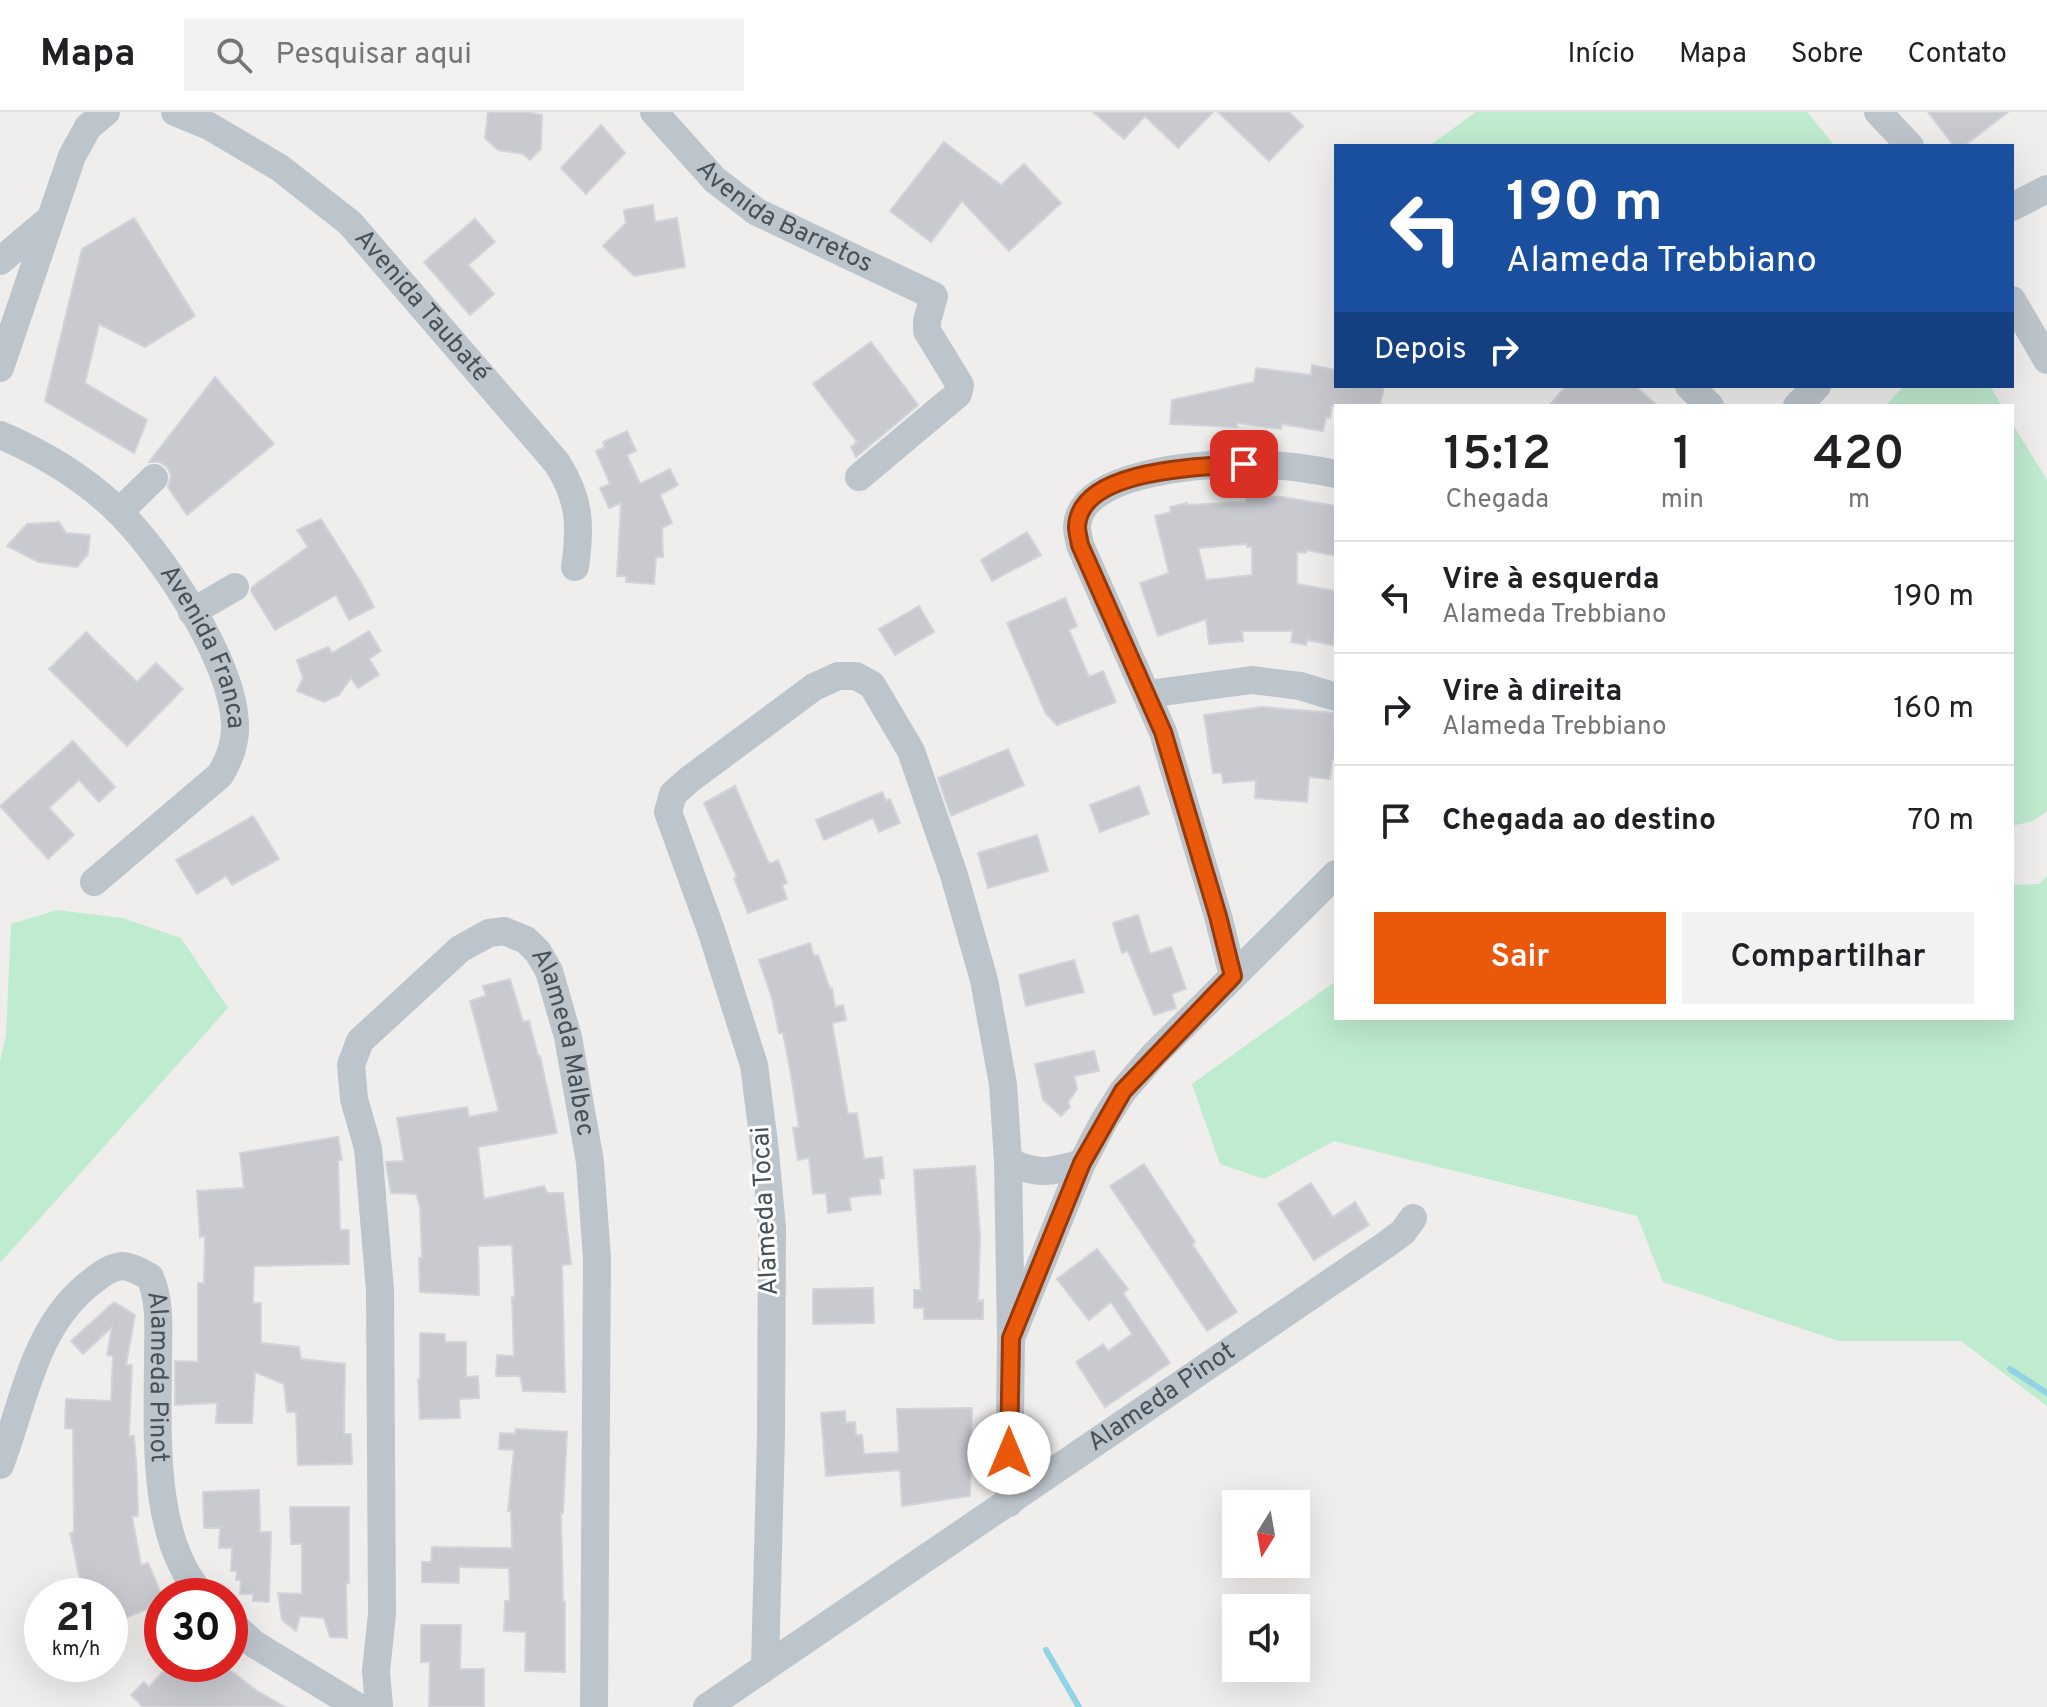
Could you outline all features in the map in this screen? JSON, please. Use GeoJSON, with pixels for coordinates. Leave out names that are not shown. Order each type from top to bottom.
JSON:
{"type":"FeatureCollection","features":[{"type":"Feature","properties":{"kind":"street"},"geometry":{"type":"LineString","coordinates":[[0,368],[72,156],[88,127],[106,112]]}},
{"type":"Feature","properties":{"kind":"street","name":"Avenida Taubaté"},"geometry":{"type":"LineString","coordinates":[[175,112],[209,126],[280,168],[350,223],[557,463],[570,485],[577,510],[580,536],[575,567]]}},
{"type":"Feature","properties":{"kind":"street","name":"Avenida Barretos"},"geometry":{"type":"LineString","coordinates":[[654,112],[715,180],[757,212],[932,294],[934,300],[927,331],[960,385],[958,394],[859,477]]}},
{"type":"Feature","properties":{"kind":"street"},"geometry":{"type":"LineString","coordinates":[[1878,112],[1908,144]]}},
{"type":"Feature","properties":{"kind":"street"},"geometry":{"type":"LineString","coordinates":[[2014,206],[2047,189]]}},
{"type":"Feature","properties":{"kind":"street"},"geometry":{"type":"LineString","coordinates":[[0,261],[48,220]]}},
{"type":"Feature","properties":{"kind":"street"},"geometry":{"type":"LineString","coordinates":[[2014,303],[2047,360]]}},
{"type":"Feature","properties":{"kind":"street"},"geometry":{"type":"LineString","coordinates":[[1691,388],[1708,404]]}},
{"type":"Feature","properties":{"kind":"street"},"geometry":{"type":"LineString","coordinates":[[1799,404],[1815,388]]}},
{"type":"Feature","properties":{"kind":"street","name":"Avenida Franca"},"geometry":{"type":"LineString","coordinates":[[0,435],[59,466],[119,512],[145,540],[208,636],[229,689],[235,724],[234,742],[220,775],[94,882]]}},
{"type":"Feature","properties":{"kind":"street"},"geometry":{"type":"LineString","coordinates":[[1233,976],[1163,732],[1080,545],[1077,527],[1081,511],[1091,498],[1114,484],[1167,470],[1244,464],[1334,474]]}},
{"type":"Feature","properties":{"kind":"street"},"geometry":{"type":"LineString","coordinates":[[119,512],[154,478]]}},
{"type":"Feature","properties":{"kind":"street"},"geometry":{"type":"LineString","coordinates":[[192,612],[235,587]]}},
{"type":"Feature","properties":{"kind":"street","name":"Alameda Tocai"},"geometry":{"type":"LineString","coordinates":[[765,1667],[772,1228],[754,1065],[712,933],[668,812],[673,794],[690,779],[814,687],[838,676],[856,676],[872,685],[911,751],[954,875],[984,980],[1003,1084],[1008,1161]]}},
{"type":"Feature","properties":{"kind":"street"},"geometry":{"type":"LineString","coordinates":[[1148,694],[1252,680],[1300,686],[1334,696]]}},
{"type":"Feature","properties":{"kind":"street"},"geometry":{"type":"LineString","coordinates":[[1011,1338],[1082,1163],[1123,1091],[1334,876]]}},
{"type":"Feature","properties":{"kind":"street"},"geometry":{"type":"LineString","coordinates":[[1218,916],[1269,940]]}},
{"type":"Feature","properties":{"kind":"street","name":"Alameda Malbec"},"geometry":{"type":"LineString","coordinates":[[379,1707],[376,1671],[382,1614],[380,1290],[368,1148],[354,1099],[351,1065],[360,1041],[460,949],[489,933],[504,931],[526,940],[538,952],[549,971],[568,1037],[590,1162],[597,1259],[594,1707]]}},
{"type":"Feature","properties":{"kind":"street"},"geometry":{"type":"LineString","coordinates":[[1009,1503],[1011,1338],[1008,1161],[1042,1173],[1082,1163]]}},
{"type":"Feature","properties":{"kind":"street","name":"Alameda Pinot"},"geometry":{"type":"LineString","coordinates":[[707,1707],[1384,1246],[1403,1232],[1413,1218]]}},
{"type":"Feature","properties":{"kind":"street","name":"Alameda Pinot"},"geometry":{"type":"LineString","coordinates":[[0,1465],[35,1356],[68,1305],[86,1286],[120,1266],[150,1277],[158,1305],[158,1433],[163,1507],[189,1578]]}},
{"type":"Feature","properties":{"kind":"street"},"geometry":{"type":"LineString","coordinates":[[248,1638],[358,1707]]}},
{"type":"Feature","properties":{"kind":"street"},"geometry":{"type":"LineString","coordinates":[[298,1671],[331,1685],[353,1683],[376,1671]]}},
{"type":"Feature","properties":{"kind":"green space"},"geometry":{"type":"Polygon","coordinates":[[[1476,112],[1807,112],[1833,144],[1432,144],[1476,112]]]}},
{"type":"Feature","properties":{"kind":"green space"},"geometry":{"type":"Polygon","coordinates":[[[1902,388],[1991,388],[2001,404],[1887,404],[1902,388]]]}},
{"type":"Feature","properties":{"kind":"green space"},"geometry":{"type":"Polygon","coordinates":[[[2014,426],[2047,480],[2047,811],[2033,821],[2014,826],[2014,426]]]}},
{"type":"Feature","properties":{"kind":"green space"},"geometry":{"type":"Polygon","coordinates":[[[2047,876],[2047,1406],[1961,1341],[1839,1341],[1663,1282],[1637,1216],[1334,1141],[1264,1179],[1220,1164],[1192,1084],[1334,982],[1334,1020],[2014,1020],[2014,885],[2039,884],[2047,876]]]}},
{"type":"Feature","properties":{"kind":"green space"},"geometry":{"type":"Polygon","coordinates":[[[57,910],[122,918],[181,938],[228,1008],[0,1263],[0,1061],[6,1036],[11,924],[57,910]]]}},
{"type":"Feature","properties":{"kind":"building"},"geometry":{"type":"Polygon","coordinates":[[[488,112],[542,115],[541,149],[530,160],[523,154],[498,150],[485,138],[488,112]]]}},
{"type":"Feature","properties":{"kind":"building"},"geometry":{"type":"Polygon","coordinates":[[[1093,112],[1213,112],[1178,148],[1145,116],[1124,139],[1093,112]]]}},
{"type":"Feature","properties":{"kind":"building"},"geometry":{"type":"Polygon","coordinates":[[[1218,112],[1289,112],[1303,126],[1269,161],[1218,112]]]}},
{"type":"Feature","properties":{"kind":"building"},"geometry":{"type":"Polygon","coordinates":[[[1928,112],[2008,112],[1967,144],[1952,144],[1928,112]]]}},
{"type":"Feature","properties":{"kind":"building"},"geometry":{"type":"Polygon","coordinates":[[[601,125],[625,153],[586,194],[561,168],[601,125]]]}},
{"type":"Feature","properties":{"kind":"building"},"geometry":{"type":"Polygon","coordinates":[[[944,142],[1001,185],[1024,164],[1061,203],[1009,251],[962,201],[931,242],[890,211],[944,142]]]}},
{"type":"Feature","properties":{"kind":"building"},"geometry":{"type":"Polygon","coordinates":[[[653,205],[655,222],[677,218],[685,267],[634,276],[603,246],[626,223],[624,210],[653,205]]]}},
{"type":"Feature","properties":{"kind":"building"},"geometry":{"type":"Polygon","coordinates":[[[134,218],[195,316],[145,347],[99,324],[85,383],[147,420],[134,453],[45,401],[82,249],[134,218]]]}},
{"type":"Feature","properties":{"kind":"building"},"geometry":{"type":"Polygon","coordinates":[[[475,219],[495,242],[468,265],[494,294],[470,315],[424,262],[475,219]]]}},
{"type":"Feature","properties":{"kind":"building"},"geometry":{"type":"Polygon","coordinates":[[[871,342],[918,405],[856,457],[851,447],[857,442],[813,384],[871,342]]]}},
{"type":"Feature","properties":{"kind":"building"},"geometry":{"type":"Polygon","coordinates":[[[1312,365],[1334,370],[1334,388],[1384,388],[1380,404],[1334,404],[1330,418],[1326,417],[1323,431],[1282,424],[1281,429],[1237,423],[1237,427],[1170,424],[1172,400],[1254,382],[1256,368],[1311,375],[1312,365]]]}},
{"type":"Feature","properties":{"kind":"building"},"geometry":{"type":"Polygon","coordinates":[[[215,377],[274,444],[187,515],[168,487],[171,475],[167,467],[159,462],[149,462],[215,377]]]}},
{"type":"Feature","properties":{"kind":"building"},"geometry":{"type":"Polygon","coordinates":[[[1564,388],[1637,388],[1656,404],[1551,404],[1564,388]]]}},
{"type":"Feature","properties":{"kind":"building"},"geometry":{"type":"Polygon","coordinates":[[[627,431],[636,451],[627,455],[640,484],[670,469],[678,485],[660,495],[672,523],[662,528],[663,557],[656,557],[654,584],[626,582],[626,576],[617,576],[621,503],[609,508],[600,488],[610,484],[596,451],[605,447],[603,442],[627,431]]]}},
{"type":"Feature","properties":{"kind":"building"},"geometry":{"type":"Polygon","coordinates":[[[1246,496],[1283,497],[1334,506],[1334,556],[1307,550],[1306,553],[1297,552],[1297,584],[1334,591],[1333,645],[1307,640],[1306,645],[1291,642],[1293,631],[1242,631],[1243,641],[1209,644],[1206,619],[1158,636],[1140,583],[1169,573],[1155,516],[1171,512],[1170,507],[1246,502],[1246,496]],[[1247,544],[1198,548],[1206,580],[1252,575],[1252,547],[1247,547],[1247,544]]]}},
{"type":"Feature","properties":{"kind":"building"},"geometry":{"type":"Polygon","coordinates":[[[321,519],[374,607],[349,620],[336,595],[275,630],[251,591],[252,587],[308,547],[297,530],[321,519]]]}},
{"type":"Feature","properties":{"kind":"building"},"geometry":{"type":"Polygon","coordinates":[[[59,522],[66,533],[90,535],[88,554],[77,567],[38,562],[7,546],[27,524],[59,522]]]}},
{"type":"Feature","properties":{"kind":"building"},"geometry":{"type":"Polygon","coordinates":[[[1027,532],[1041,555],[992,581],[981,560],[1027,532]]]}},
{"type":"Feature","properties":{"kind":"building"},"geometry":{"type":"Polygon","coordinates":[[[1065,598],[1077,626],[1069,630],[1089,677],[1103,671],[1116,702],[1057,725],[1046,714],[1007,623],[1065,598]]]}},
{"type":"Feature","properties":{"kind":"building"},"geometry":{"type":"Polygon","coordinates":[[[919,606],[934,632],[895,655],[879,629],[919,606]]]}},
{"type":"Feature","properties":{"kind":"building"},"geometry":{"type":"Polygon","coordinates":[[[369,631],[381,651],[369,659],[379,675],[358,688],[351,678],[339,695],[324,702],[297,691],[303,678],[297,660],[328,647],[332,653],[369,631]]]}},
{"type":"Feature","properties":{"kind":"building"},"geometry":{"type":"Polygon","coordinates":[[[86,632],[137,682],[156,663],[183,689],[127,746],[49,669],[86,632]]]}},
{"type":"Feature","properties":{"kind":"building"},"geometry":{"type":"Polygon","coordinates":[[[1262,707],[1334,713],[1334,760],[1330,779],[1309,777],[1307,802],[1255,798],[1256,780],[1223,783],[1222,773],[1213,773],[1204,715],[1262,707]]]}},
{"type":"Feature","properties":{"kind":"building"},"geometry":{"type":"Polygon","coordinates":[[[73,741],[115,787],[99,802],[79,780],[49,808],[74,835],[48,859],[0,806],[73,741]]]}},
{"type":"Feature","properties":{"kind":"building"},"geometry":{"type":"Polygon","coordinates":[[[1008,749],[1024,785],[951,816],[938,778],[1008,749]]]}},
{"type":"Feature","properties":{"kind":"building"},"geometry":{"type":"Polygon","coordinates":[[[735,786],[769,864],[778,860],[787,883],[782,885],[787,899],[748,913],[734,878],[737,877],[704,803],[735,786]]]}},
{"type":"Feature","properties":{"kind":"building"},"geometry":{"type":"Polygon","coordinates":[[[1139,786],[1149,814],[1100,832],[1090,805],[1139,786]]]}},
{"type":"Feature","properties":{"kind":"building"},"geometry":{"type":"Polygon","coordinates":[[[882,792],[886,801],[890,799],[900,823],[879,832],[873,818],[824,840],[816,820],[882,792]]]}},
{"type":"Feature","properties":{"kind":"building"},"geometry":{"type":"Polygon","coordinates":[[[253,816],[279,859],[232,885],[226,876],[197,894],[176,860],[253,816]]]}},
{"type":"Feature","properties":{"kind":"building"},"geometry":{"type":"Polygon","coordinates":[[[1037,835],[1048,871],[988,888],[978,853],[1037,835]]]}},
{"type":"Feature","properties":{"kind":"building"},"geometry":{"type":"Polygon","coordinates":[[[1138,915],[1150,954],[1171,947],[1186,989],[1172,994],[1176,1008],[1154,1015],[1128,951],[1122,953],[1113,923],[1138,915]]]}},
{"type":"Feature","properties":{"kind":"building"},"geometry":{"type":"Polygon","coordinates":[[[810,943],[832,988],[835,1007],[843,1005],[846,1020],[832,1023],[848,1114],[857,1113],[864,1159],[882,1157],[884,1178],[879,1179],[881,1194],[849,1197],[851,1210],[828,1213],[826,1193],[813,1194],[809,1158],[798,1160],[793,1128],[799,1127],[783,1033],[779,1033],[772,998],[759,960],[810,943]]]}},
{"type":"Feature","properties":{"kind":"building"},"geometry":{"type":"Polygon","coordinates":[[[1074,960],[1084,992],[1026,1006],[1019,975],[1074,960]]]}},
{"type":"Feature","properties":{"kind":"building"},"geometry":{"type":"Polygon","coordinates":[[[510,979],[523,1022],[529,1021],[540,1056],[557,1133],[478,1147],[484,1199],[544,1186],[547,1193],[563,1193],[571,1264],[562,1265],[565,1392],[523,1391],[520,1376],[496,1376],[497,1355],[514,1356],[512,1245],[478,1246],[479,1295],[420,1292],[420,1206],[416,1194],[391,1193],[386,1162],[404,1161],[397,1118],[467,1107],[469,1117],[499,1111],[470,1001],[486,996],[483,986],[510,979]]]}},
{"type":"Feature","properties":{"kind":"building"},"geometry":{"type":"Polygon","coordinates":[[[1094,1051],[1099,1071],[1074,1076],[1077,1089],[1068,1102],[1070,1107],[1061,1116],[1043,1100],[1035,1064],[1094,1051]]]}},
{"type":"Feature","properties":{"kind":"building"},"geometry":{"type":"Polygon","coordinates":[[[338,1137],[342,1160],[338,1160],[340,1230],[349,1230],[349,1264],[254,1266],[253,1303],[261,1303],[261,1343],[299,1347],[301,1359],[345,1364],[344,1434],[351,1434],[352,1464],[298,1465],[296,1412],[287,1412],[284,1384],[255,1372],[252,1423],[216,1423],[217,1403],[175,1405],[175,1361],[198,1362],[198,1283],[204,1283],[205,1236],[200,1237],[197,1191],[244,1188],[240,1153],[338,1137]]]}},
{"type":"Feature","properties":{"kind":"building"},"geometry":{"type":"Polygon","coordinates":[[[1144,1164],[1237,1312],[1207,1331],[1110,1186],[1144,1164]]]}},
{"type":"Feature","properties":{"kind":"building"},"geometry":{"type":"Polygon","coordinates":[[[975,1166],[980,1237],[978,1301],[983,1300],[983,1319],[924,1319],[924,1308],[914,1308],[914,1290],[921,1290],[914,1170],[975,1166]]]}},
{"type":"Feature","properties":{"kind":"building"},"geometry":{"type":"Polygon","coordinates":[[[1311,1183],[1333,1217],[1355,1202],[1369,1225],[1314,1260],[1278,1204],[1311,1183]]]}},
{"type":"Feature","properties":{"kind":"building"},"geometry":{"type":"Polygon","coordinates":[[[1097,1249],[1128,1289],[1123,1293],[1170,1363],[1105,1407],[1076,1362],[1103,1344],[1108,1351],[1132,1334],[1111,1302],[1089,1320],[1057,1279],[1097,1249]]]}},
{"type":"Feature","properties":{"kind":"building"},"geometry":{"type":"Polygon","coordinates":[[[873,1288],[874,1323],[813,1324],[813,1289],[873,1288]]]}},
{"type":"Feature","properties":{"kind":"building"},"geometry":{"type":"Polygon","coordinates":[[[114,1302],[135,1315],[126,1365],[132,1365],[129,1436],[134,1436],[137,1476],[138,1516],[132,1516],[141,1565],[148,1563],[154,1578],[144,1578],[144,1610],[128,1617],[128,1578],[80,1578],[70,1533],[74,1532],[73,1429],[65,1428],[66,1399],[111,1401],[113,1356],[107,1355],[112,1327],[83,1354],[71,1341],[114,1302]]]}},
{"type":"Feature","properties":{"kind":"building"},"geometry":{"type":"Polygon","coordinates":[[[420,1333],[445,1334],[445,1342],[466,1342],[466,1377],[478,1376],[479,1398],[459,1399],[460,1418],[420,1419],[420,1333]]]}},
{"type":"Feature","properties":{"kind":"building"},"geometry":{"type":"Polygon","coordinates":[[[972,1408],[970,1496],[902,1506],[900,1470],[826,1476],[821,1413],[845,1411],[846,1423],[855,1422],[856,1435],[862,1435],[864,1454],[899,1452],[897,1409],[972,1408]]]}},
{"type":"Feature","properties":{"kind":"building"},"geometry":{"type":"Polygon","coordinates":[[[516,1429],[567,1432],[561,1513],[565,1672],[525,1671],[526,1632],[504,1631],[505,1601],[510,1601],[509,1568],[459,1567],[459,1583],[422,1582],[422,1562],[431,1562],[432,1547],[512,1548],[511,1511],[508,1511],[514,1450],[499,1449],[500,1433],[515,1434],[516,1429]]]}},
{"type":"Feature","properties":{"kind":"building"},"geometry":{"type":"Polygon","coordinates":[[[259,1490],[260,1532],[271,1532],[269,1602],[253,1601],[253,1594],[248,1594],[248,1578],[236,1578],[237,1571],[231,1571],[232,1548],[219,1548],[220,1528],[204,1528],[203,1492],[259,1490]]]}},
{"type":"Feature","properties":{"kind":"building"},"geometry":{"type":"Polygon","coordinates":[[[290,1507],[349,1507],[347,1638],[330,1637],[324,1618],[300,1616],[296,1631],[282,1620],[278,1593],[302,1594],[302,1544],[291,1544],[290,1507]]]}},
{"type":"Feature","properties":{"kind":"building"},"geometry":{"type":"Polygon","coordinates":[[[421,1625],[461,1625],[460,1669],[484,1669],[484,1707],[429,1707],[430,1662],[421,1662],[421,1625]]]}},
{"type":"Feature","properties":{"kind":"building"},"geometry":{"type":"Polygon","coordinates":[[[144,1682],[149,1687],[154,1682],[246,1682],[285,1707],[143,1707],[131,1695],[144,1682]]]}},
{"type":"Feature","properties":{"kind":"waterway"},"geometry":{"type":"LineString","coordinates":[[2010,1369],[2047,1393]]}},
{"type":"Feature","properties":{"kind":"waterway"},"geometry":{"type":"LineString","coordinates":[[1046,1650],[1079,1707]]}},
{"type":"Feature","properties":{"kind":"route"},"geometry":{"type":"LineString","coordinates":[[1009,1453],[1011,1338],[1082,1163],[1123,1091],[1154,1055],[1233,976],[1163,732],[1080,545],[1077,527],[1081,511],[1091,498],[1114,484],[1167,470],[1244,464]]}}]}
